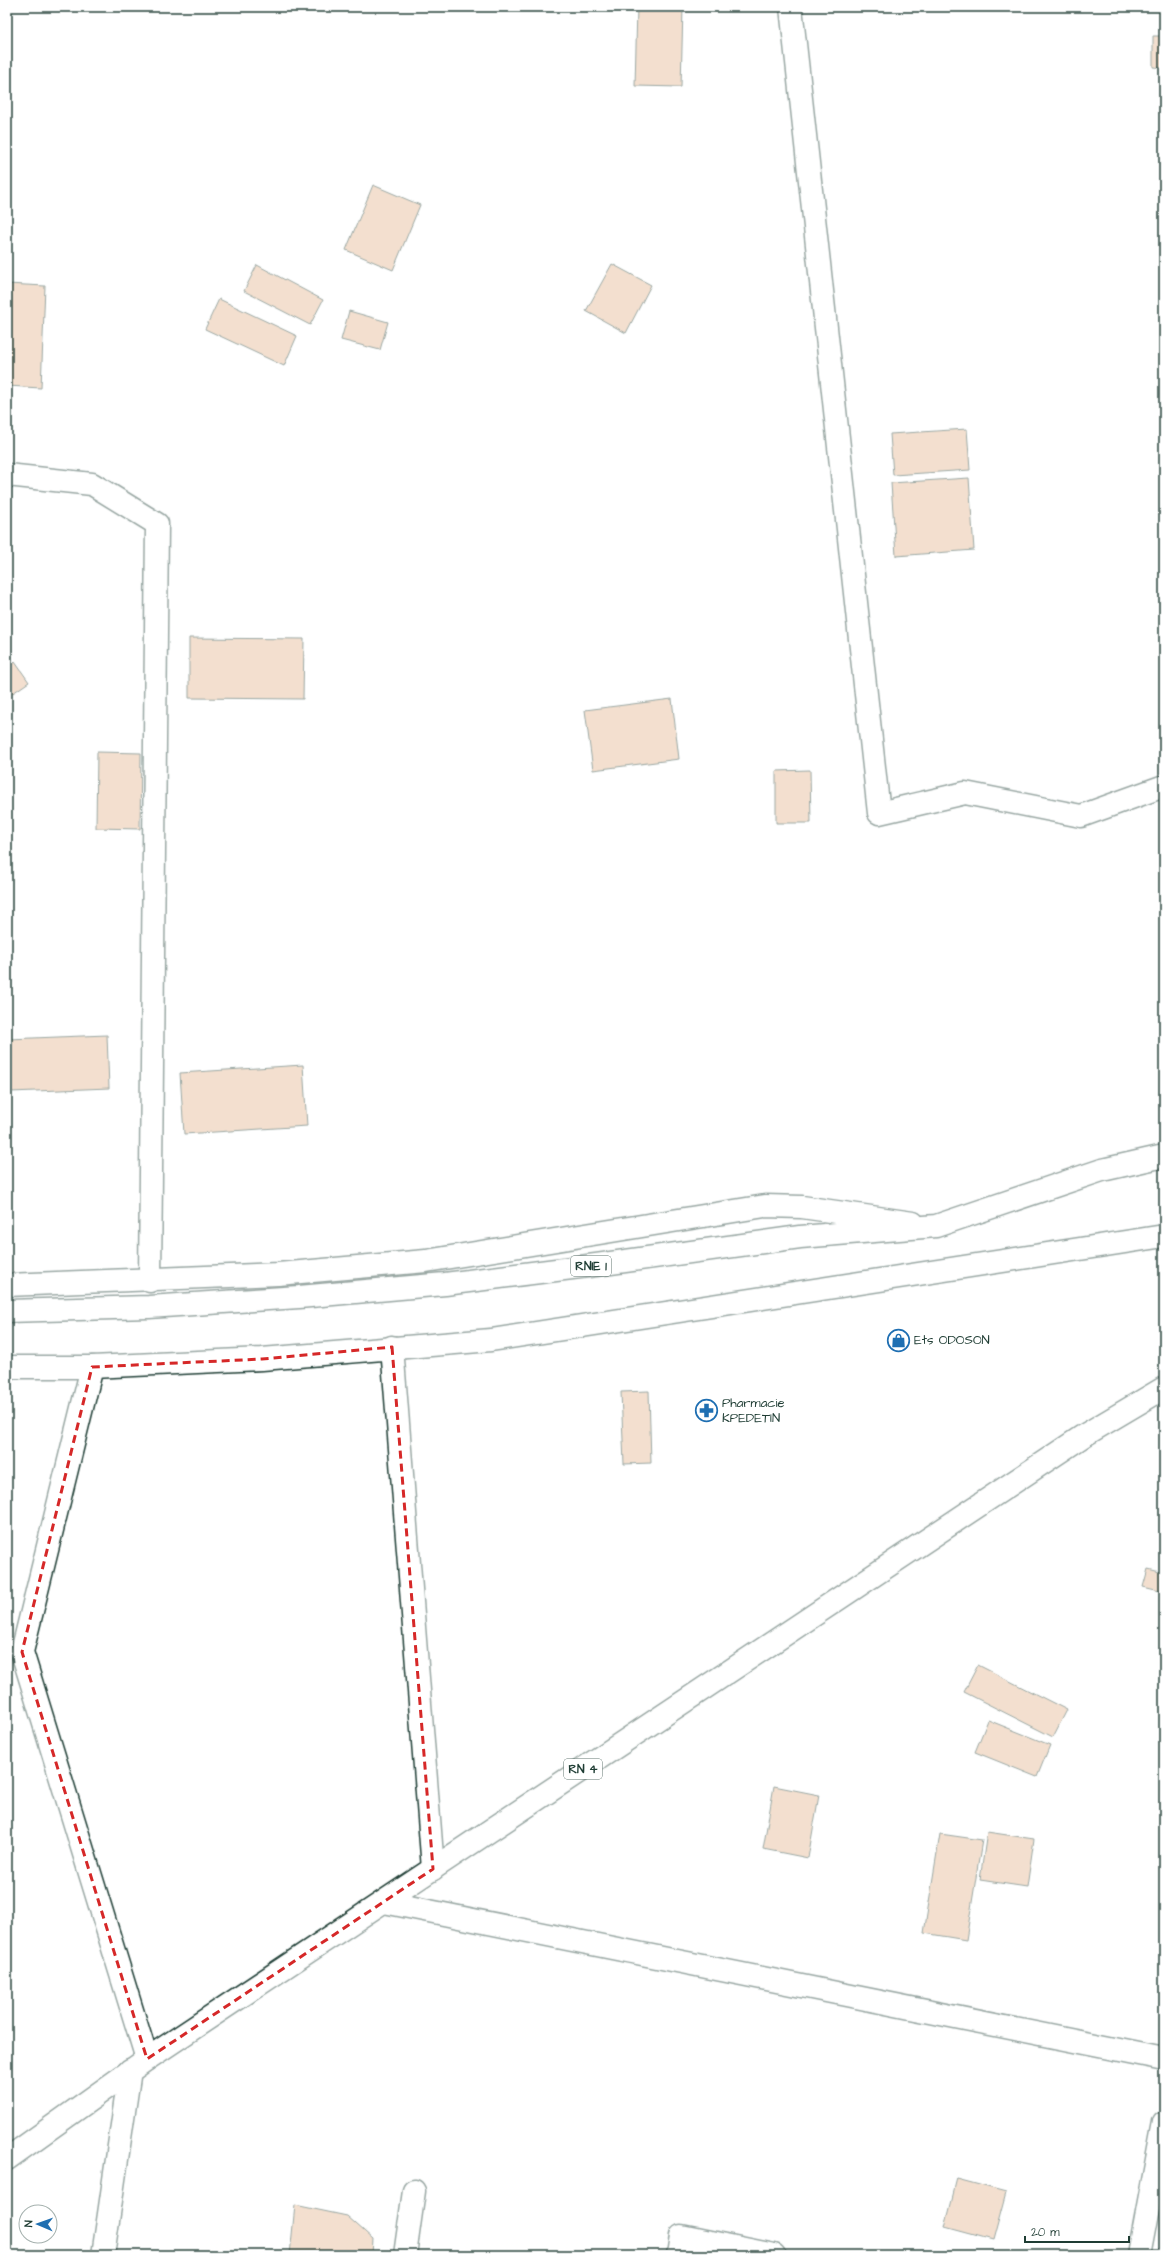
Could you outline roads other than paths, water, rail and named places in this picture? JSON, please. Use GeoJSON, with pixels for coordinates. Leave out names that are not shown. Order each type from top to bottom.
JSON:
{"type":"FeatureCollection","features":[{"type":"Feature","properties":{"kind":"main road"},"geometry":{"type":"LineString","coordinates":[[791,7],[879,813],[965,793],[1081,816],[1164,786]]}},
{"type":"Feature","properties":{"kind":"main road"},"geometry":{"type":"LineString","coordinates":[[7,475],[92,484],[157,524],[150,1281]]}},
{"type":"Feature","properties":{"kind":"main road","name":"RNIE 1"},"geometry":{"type":"LineString","coordinates":[[7,1311],[149,1307],[299,1297],[445,1284],[800,1237],[936,1226],[1102,1170],[1164,1156]]}},
{"type":"Feature","properties":{"kind":"main road"},"geometry":{"type":"LineString","coordinates":[[7,1285],[150,1281],[278,1274],[426,1261],[765,1206],[802,1207],[936,1226]]}},
{"type":"Feature","properties":{"kind":"main road"},"geometry":{"type":"LineString","coordinates":[[7,1367],[92,1367],[262,1359],[392,1347],[491,1340],[1164,1236]]}},
{"type":"Feature","properties":{"kind":"main road"},"geometry":{"type":"LineString","coordinates":[[392,1347],[433,1869]]}},
{"type":"Feature","properties":{"kind":"main road"},"geometry":{"type":"LineString","coordinates":[[92,1367],[15,1652],[138,2065],[103,2255]]}},
{"type":"Feature","properties":{"kind":"main road","name":"RN 4"},"geometry":{"type":"LineString","coordinates":[[8,2155],[138,2065],[1083,1436],[1164,1388]]}},
{"type":"Feature","properties":{"kind":"main road"},"geometry":{"type":"LineString","coordinates":[[384,1902],[1164,2059]]}},
{"type":"Feature","properties":{"kind":"main road"},"geometry":{"type":"LineString","coordinates":[[1139,2255],[1164,2122]]}},
{"type":"Feature","properties":{"kind":"main road"},"geometry":{"type":"LineString","coordinates":[[405,2255],[414,2191]]}},
{"type":"Feature","properties":{"kind":"main road"},"geometry":{"type":"LineString","coordinates":[[678,2255],[681,2236],[774,2255]]}},
{"type":"Feature","properties":{"kind":"place","name":"Ets ODOSON"},"geometry":{"type":"Point","coordinates":[898,1340]}},
{"type":"Feature","properties":{"kind":"place","name":"Pharmacie KPEDETIN"},"geometry":{"type":"Point","coordinates":[706,1410]}}]}
